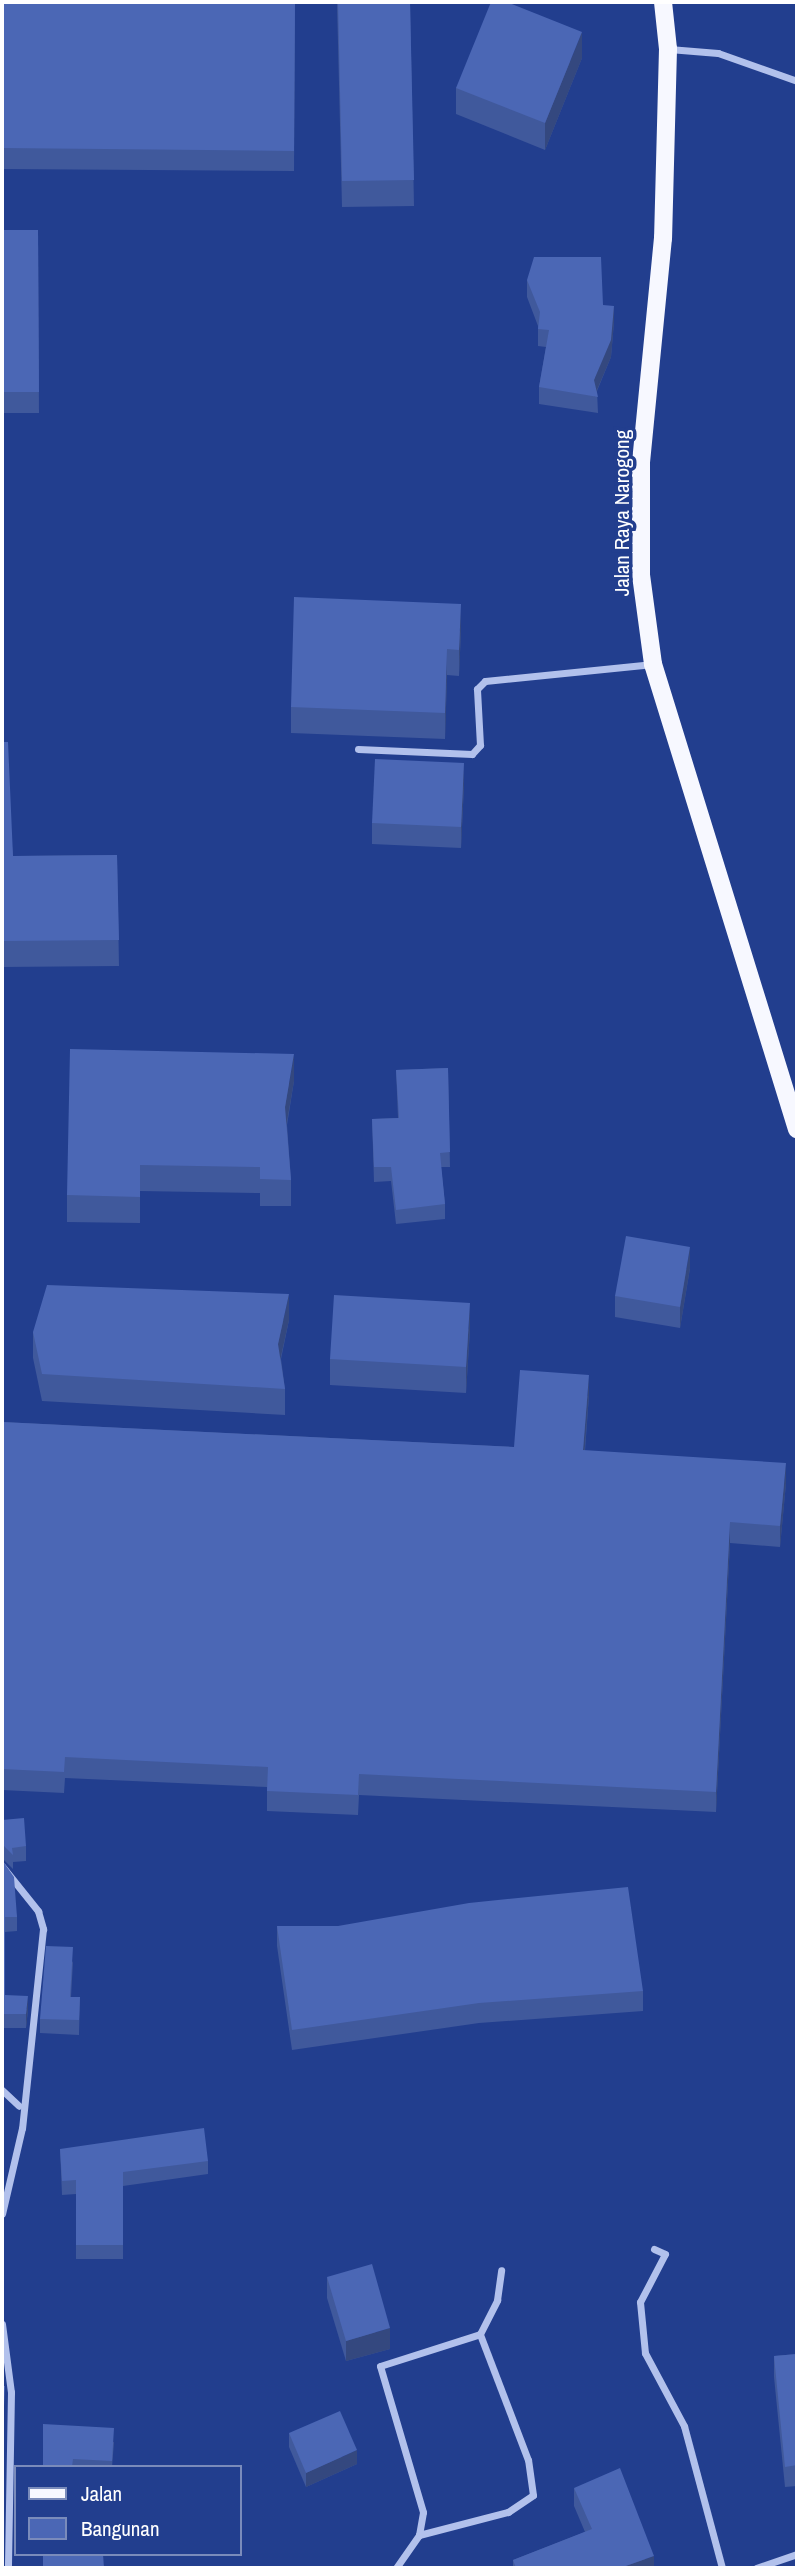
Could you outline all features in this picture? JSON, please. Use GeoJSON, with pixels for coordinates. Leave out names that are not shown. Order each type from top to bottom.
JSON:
{"type":"FeatureCollection","features":[{"type":"Feature","properties":{"kind":"main road","name":"Jalan Raya Narogong"},"geometry":{"type":"LineString","coordinates":[[663,2],[668,49],[663,238],[640,463],[641,575],[653,664],[797,1129]]}},
{"type":"Feature","properties":{"kind":"street"},"geometry":{"type":"LineString","coordinates":[[668,49],[718,53],[797,81]]}},
{"type":"Feature","properties":{"kind":"street"},"geometry":{"type":"LineString","coordinates":[[358,749],[472,754],[480,745],[477,689],[485,681],[653,664]]}},
{"type":"Feature","properties":{"kind":"street"},"geometry":{"type":"LineString","coordinates":[[2,1866],[38,1911],[43,1929],[30,2070],[19,2106],[22,2128],[2,2214]]}},
{"type":"Feature","properties":{"kind":"street"},"geometry":{"type":"LineString","coordinates":[[2,2090],[19,2106]]}},
{"type":"Feature","properties":{"kind":"street"},"geometry":{"type":"LineString","coordinates":[[654,2249],[665,2254],[640,2302],[645,2353],[684,2426],[722,2568]]}},
{"type":"Feature","properties":{"kind":"street"},"geometry":{"type":"LineString","coordinates":[[396,2568],[419,2535],[418,2483],[385,2399],[380,2366],[480,2334],[497,2300],[501,2270]]}},
{"type":"Feature","properties":{"kind":"street"},"geometry":{"type":"LineString","coordinates":[[2,2324],[11,2392],[6,2540],[8,2568]]}},
{"type":"Feature","properties":{"kind":"street"},"geometry":{"type":"LineString","coordinates":[[419,2535],[508,2512],[533,2495],[528,2460],[480,2334]]}},
{"type":"Feature","properties":{"kind":"street"},"geometry":{"type":"LineString","coordinates":[[756,2568],[797,2554]]}},
{"type":"Feature","properties":{"kind":"building"},"geometry":{"type":"Polygon","coordinates":[[[2,2],[295,2],[294,151],[2,148],[2,2]]]}},
{"type":"Feature","properties":{"kind":"building"},"geometry":{"type":"Polygon","coordinates":[[[338,2],[410,2],[414,180],[342,181],[338,2]]]}},
{"type":"Feature","properties":{"kind":"building"},"geometry":{"type":"Polygon","coordinates":[[[491,2],[507,2],[582,32],[545,123],[456,88],[491,2]]]}},
{"type":"Feature","properties":{"kind":"building"},"geometry":{"type":"Polygon","coordinates":[[[2,230],[38,230],[39,392],[2,392],[2,230]]]}},
{"type":"Feature","properties":{"kind":"building"},"geometry":{"type":"Polygon","coordinates":[[[534,257],[601,257],[603,305],[614,306],[611,340],[594,380],[598,397],[539,387],[549,330],[538,329],[540,312],[527,280],[534,257]]]}},
{"type":"Feature","properties":{"kind":"building"},"geometry":{"type":"Polygon","coordinates":[[[294,597],[461,604],[459,650],[447,649],[445,713],[291,707],[294,597]]]}},
{"type":"Feature","properties":{"kind":"building"},"geometry":{"type":"Polygon","coordinates":[[[2,742],[8,742],[13,856],[117,855],[119,940],[2,941],[2,742]]]}},
{"type":"Feature","properties":{"kind":"building"},"geometry":{"type":"Polygon","coordinates":[[[375,759],[464,763],[461,827],[372,823],[375,759]]]}},
{"type":"Feature","properties":{"kind":"building"},"geometry":{"type":"Polygon","coordinates":[[[70,1049],[294,1054],[285,1107],[291,1180],[260,1179],[260,1167],[140,1165],[140,1197],[67,1195],[70,1049]]]}},
{"type":"Feature","properties":{"kind":"building"},"geometry":{"type":"Polygon","coordinates":[[[448,1068],[450,1152],[440,1153],[445,1204],[396,1210],[391,1167],[374,1167],[372,1119],[399,1118],[396,1070],[448,1068]]]}},
{"type":"Feature","properties":{"kind":"building"},"geometry":{"type":"Polygon","coordinates":[[[626,1236],[690,1247],[680,1307],[615,1296],[626,1236]]]}},
{"type":"Feature","properties":{"kind":"building"},"geometry":{"type":"Polygon","coordinates":[[[47,1285],[289,1294],[278,1344],[285,1389],[42,1374],[33,1332],[47,1285]]]}},
{"type":"Feature","properties":{"kind":"building"},"geometry":{"type":"Polygon","coordinates":[[[334,1295],[470,1303],[466,1367],[330,1359],[334,1295]]]}},
{"type":"Feature","properties":{"kind":"building"},"geometry":{"type":"Polygon","coordinates":[[[520,1370],[589,1375],[583,1450],[786,1463],[780,1526],[730,1522],[716,1792],[359,1774],[358,1795],[267,1791],[268,1767],[65,1757],[64,1772],[2,1769],[2,1422],[514,1447],[520,1370]]]}},
{"type":"Feature","properties":{"kind":"building"},"geometry":{"type":"Polygon","coordinates":[[[24,1818],[26,1846],[12,1848],[13,1855],[2,1847],[2,1820],[24,1818]]]}},
{"type":"Feature","properties":{"kind":"building"},"geometry":{"type":"Polygon","coordinates":[[[2,1860],[14,1877],[17,1917],[5,1917],[5,1995],[28,1996],[26,2014],[2,2014],[2,1860]]]}},
{"type":"Feature","properties":{"kind":"building"},"geometry":{"type":"Polygon","coordinates":[[[628,1887],[643,1991],[479,2003],[292,2030],[277,1926],[338,1926],[469,1903],[628,1887]]]}},
{"type":"Feature","properties":{"kind":"building"},"geometry":{"type":"Polygon","coordinates":[[[46,1946],[73,1947],[70,1997],[80,1997],[79,2020],[40,2019],[46,1946]]]}},
{"type":"Feature","properties":{"kind":"building"},"geometry":{"type":"Polygon","coordinates":[[[204,2128],[208,2161],[123,2172],[123,2245],[76,2245],[76,2180],[62,2181],[60,2149],[204,2128]]]}},
{"type":"Feature","properties":{"kind":"building"},"geometry":{"type":"Polygon","coordinates":[[[372,2264],[390,2328],[346,2341],[327,2277],[372,2264]]]}},
{"type":"Feature","properties":{"kind":"building"},"geometry":{"type":"Polygon","coordinates":[[[797,2354],[797,2465],[785,2467],[774,2356],[797,2354]]]}},
{"type":"Feature","properties":{"kind":"building"},"geometry":{"type":"Polygon","coordinates":[[[2,2386],[5,2386],[2,2447],[2,2386]]]}},
{"type":"Feature","properties":{"kind":"building"},"geometry":{"type":"Polygon","coordinates":[[[340,2411],[357,2450],[306,2473],[289,2433],[340,2411]]]}},
{"type":"Feature","properties":{"kind":"building"},"geometry":{"type":"Polygon","coordinates":[[[43,2424],[114,2428],[112,2461],[73,2459],[72,2465],[43,2465],[43,2424]]]}},
{"type":"Feature","properties":{"kind":"building"},"geometry":{"type":"Polygon","coordinates":[[[620,2468],[654,2556],[620,2568],[516,2568],[513,2560],[592,2529],[574,2488],[620,2468]]]}},
{"type":"Feature","properties":{"kind":"building"},"geometry":{"type":"Polygon","coordinates":[[[43,2556],[103,2556],[104,2568],[43,2568],[43,2556]]]}}]}
